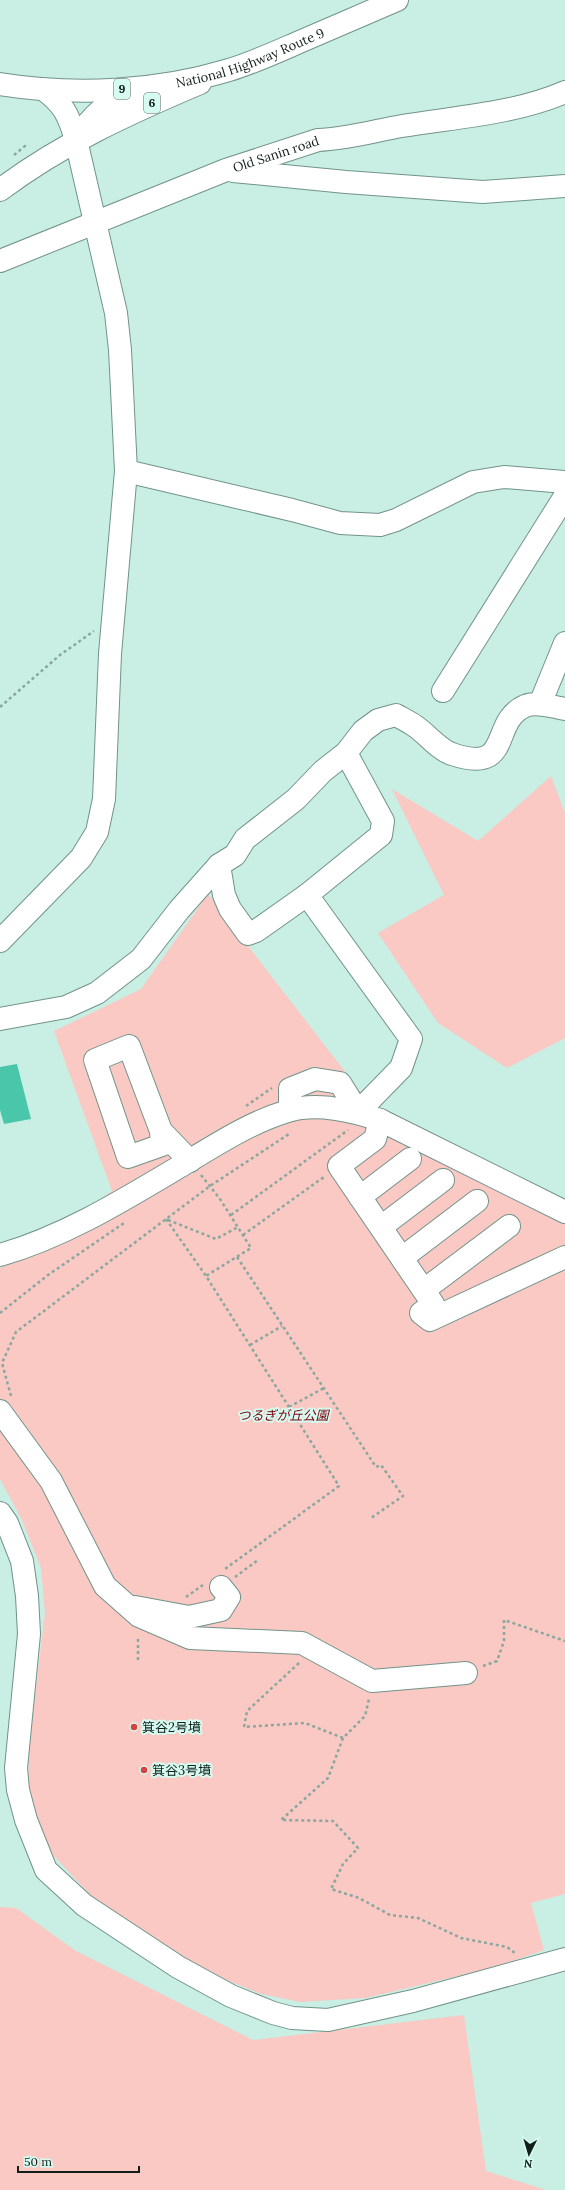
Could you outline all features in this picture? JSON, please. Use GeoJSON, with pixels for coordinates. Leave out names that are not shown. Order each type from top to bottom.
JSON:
{"type":"FeatureCollection","features":[{"type":"Feature","properties":{"kind":"main road","name":"National Highway Route 9"},"geometry":{"type":"LineString","coordinates":[[6,85],[43,89],[106,90],[148,86],[200,78],[230,70],[397,0]]}},
{"type":"Feature","properties":{"kind":"main road","name":"6"},"geometry":{"type":"LineString","coordinates":[[0,190],[52,154],[76,140],[127,114],[230,70]]}},
{"type":"Feature","properties":{"kind":"main road","name":"6"},"geometry":{"type":"LineString","coordinates":[[76,140],[92,118],[108,103],[148,86]]}},
{"type":"Feature","properties":{"kind":"main road"},"geometry":{"type":"LineString","coordinates":[[0,941],[82,858],[97,832],[104,799],[112,619],[126,471],[120,350],[116,313],[76,140],[64,108],[53,95],[43,89]]}},
{"type":"Feature","properties":{"kind":"main road","name":"Old Sanin road"},"geometry":{"type":"LineString","coordinates":[[0,261],[226,170],[318,140],[334,139],[403,126],[455,120],[521,106],[551,98],[565,92]]}},
{"type":"Feature","properties":{"kind":"main road"},"geometry":{"type":"LineString","coordinates":[[226,170],[346,182],[483,192],[565,186]]}},
{"type":"Feature","properties":{"kind":"main road"},"geometry":{"type":"LineString","coordinates":[[126,471],[292,510],[340,523],[380,525],[396,520],[473,482],[504,477],[565,482]]}},
{"type":"Feature","properties":{"kind":"main road"},"geometry":{"type":"LineString","coordinates":[[443,691],[565,496]]}},
{"type":"Feature","properties":{"kind":"main road"},"geometry":{"type":"LineString","coordinates":[[540,704],[565,643]]}},
{"type":"Feature","properties":{"kind":"main road"},"geometry":{"type":"LineString","coordinates":[[0,1019],[66,1007],[97,993],[141,959],[218,865],[235,855],[245,839],[296,799],[323,771],[346,752],[363,731],[378,720],[396,716],[414,725],[450,754],[472,759],[483,759],[493,754],[511,718],[526,706],[540,704],[565,709]]}},
{"type":"Feature","properties":{"kind":"main road"},"geometry":{"type":"LineString","coordinates":[[218,865],[224,895],[230,909],[248,934],[256,931],[307,895],[381,835],[383,821],[346,752]]}},
{"type":"Feature","properties":{"kind":"main road"},"geometry":{"type":"LineString","coordinates":[[307,895],[411,1040],[401,1068],[369,1116]]}},
{"type":"Feature","properties":{"kind":"main road"},"geometry":{"type":"LineString","coordinates":[[160,1130],[162,1145],[128,1157],[95,1060],[129,1046],[160,1130],[190,1161]]}},
{"type":"Feature","properties":{"kind":"main road"},"geometry":{"type":"LineString","coordinates":[[290,1110],[290,1089],[315,1079],[340,1083],[369,1116],[375,1139],[339,1166],[433,1304],[421,1312],[430,1320],[565,1257]]}},
{"type":"Feature","properties":{"kind":"main road"},"geometry":{"type":"LineString","coordinates":[[0,1255],[22,1249],[108,1209],[246,1128],[290,1110],[319,1108],[369,1116],[565,1212]]}},
{"type":"Feature","properties":{"kind":"main road"},"geometry":{"type":"LineString","coordinates":[[360,1197],[410,1159]]}},
{"type":"Feature","properties":{"kind":"main road"},"geometry":{"type":"LineString","coordinates":[[381,1227],[444,1180]]}},
{"type":"Feature","properties":{"kind":"main road"},"geometry":{"type":"LineString","coordinates":[[402,1258],[477,1202]]}},
{"type":"Feature","properties":{"kind":"main road"},"geometry":{"type":"LineString","coordinates":[[424,1290],[509,1226]]}},
{"type":"Feature","properties":{"kind":"main road"},"geometry":{"type":"LineString","coordinates":[[6,1405],[51,1481],[105,1586],[138,1616],[156,1625],[190,1638],[302,1642],[372,1681],[466,1673]]}},
{"type":"Feature","properties":{"kind":"main road"},"geometry":{"type":"LineString","coordinates":[[0,1512],[6,1540],[22,1561],[28,1596],[29,1634],[16,1768],[18,1790],[26,1820],[46,1870],[84,1905],[178,1967],[231,1996],[273,2013],[292,2018],[328,2020],[413,2001],[565,1959]]}},
{"type":"Feature","properties":{"kind":"main road"},"geometry":{"type":"LineString","coordinates":[[128,1606],[189,1617],[221,1610],[229,1597],[217,1580]]}},
{"type":"Feature","properties":{"kind":"path"},"geometry":{"type":"LineString","coordinates":[[0,707],[60,655],[112,619]]}},
{"type":"Feature","properties":{"kind":"path"},"geometry":{"type":"LineString","coordinates":[[231,1215],[369,1116]]}},
{"type":"Feature","properties":{"kind":"path"},"geometry":{"type":"LineString","coordinates":[[6,1405],[2,1363],[16,1332],[210,1186],[289,1134]]}},
{"type":"Feature","properties":{"kind":"path"},"geometry":{"type":"LineString","coordinates":[[190,1161],[231,1215],[251,1248],[206,1276]]}},
{"type":"Feature","properties":{"kind":"path"},"geometry":{"type":"LineString","coordinates":[[243,1235],[339,1166]]}},
{"type":"Feature","properties":{"kind":"path"},"geometry":{"type":"LineString","coordinates":[[166,1219],[216,1239],[238,1227]]}},
{"type":"Feature","properties":{"kind":"path"},"geometry":{"type":"LineString","coordinates":[[166,1219],[206,1276],[340,1486],[217,1580],[166,1612]]}},
{"type":"Feature","properties":{"kind":"path"},"geometry":{"type":"LineString","coordinates":[[0,1313],[48,1275],[124,1222]]}},
{"type":"Feature","properties":{"kind":"path"},"geometry":{"type":"LineString","coordinates":[[237,1257],[376,1467],[381,1465],[403,1496],[371,1518]]}},
{"type":"Feature","properties":{"kind":"path"},"geometry":{"type":"LineString","coordinates":[[250,1345],[282,1326]]}},
{"type":"Feature","properties":{"kind":"path"},"geometry":{"type":"LineString","coordinates":[[289,1407],[324,1388]]}},
{"type":"Feature","properties":{"kind":"path"},"geometry":{"type":"LineString","coordinates":[[217,1580],[258,1560]]}},
{"type":"Feature","properties":{"kind":"path"},"geometry":{"type":"LineString","coordinates":[[466,1673],[496,1661],[504,1641],[504,1620],[565,1642]]}},
{"type":"Feature","properties":{"kind":"path"},"geometry":{"type":"LineString","coordinates":[[314,1649],[247,1711],[244,1727],[305,1723],[343,1738]]}},
{"type":"Feature","properties":{"kind":"path"},"geometry":{"type":"LineString","coordinates":[[372,1681],[365,1716],[343,1738],[328,1778],[281,1820],[334,1821],[358,1848],[343,1864],[331,1889],[359,1898],[390,1915],[418,1918],[461,1938],[506,1947],[533,1968]]}},
{"type":"Feature","properties":{"kind":"green space"},"geometry":{"type":"Polygon","coordinates":[[[551,776],[565,813],[565,1038],[507,1068],[438,1023],[378,933],[444,895],[392,789],[478,841],[551,776]]]}},
{"type":"Feature","properties":{"kind":"green space","name":"つるぎが丘公園"},"geometry":{"type":"Polygon","coordinates":[[[208,894],[363,1095],[389,1116],[565,1213],[565,1894],[531,1903],[544,1950],[495,1967],[366,1998],[300,2002],[261,1994],[219,1977],[156,1941],[96,1901],[52,1854],[38,1825],[28,1793],[29,1746],[45,1613],[41,1568],[22,1520],[0,1479],[0,1268],[17,1258],[112,1191],[54,1031],[141,989],[208,894]]]}},
{"type":"Feature","properties":{"kind":"green space"},"geometry":{"type":"Polygon","coordinates":[[[0,1907],[16,1908],[76,1951],[253,2040],[464,2015],[486,2171],[546,2190],[0,2190],[0,1907]]]}},
{"type":"Feature","properties":{"kind":"shaded area"},"geometry":{"type":"Polygon","coordinates":[[[17,1064],[31,1119],[4,1124],[0,1110],[0,1067],[17,1064]]]}},
{"type":"Feature","properties":{"kind":"place","name":"箕谷2号墳"},"geometry":{"type":"Point","coordinates":[134,1727]}},
{"type":"Feature","properties":{"kind":"place","name":"箕谷3号墳"},"geometry":{"type":"Point","coordinates":[144,1770]}}]}
